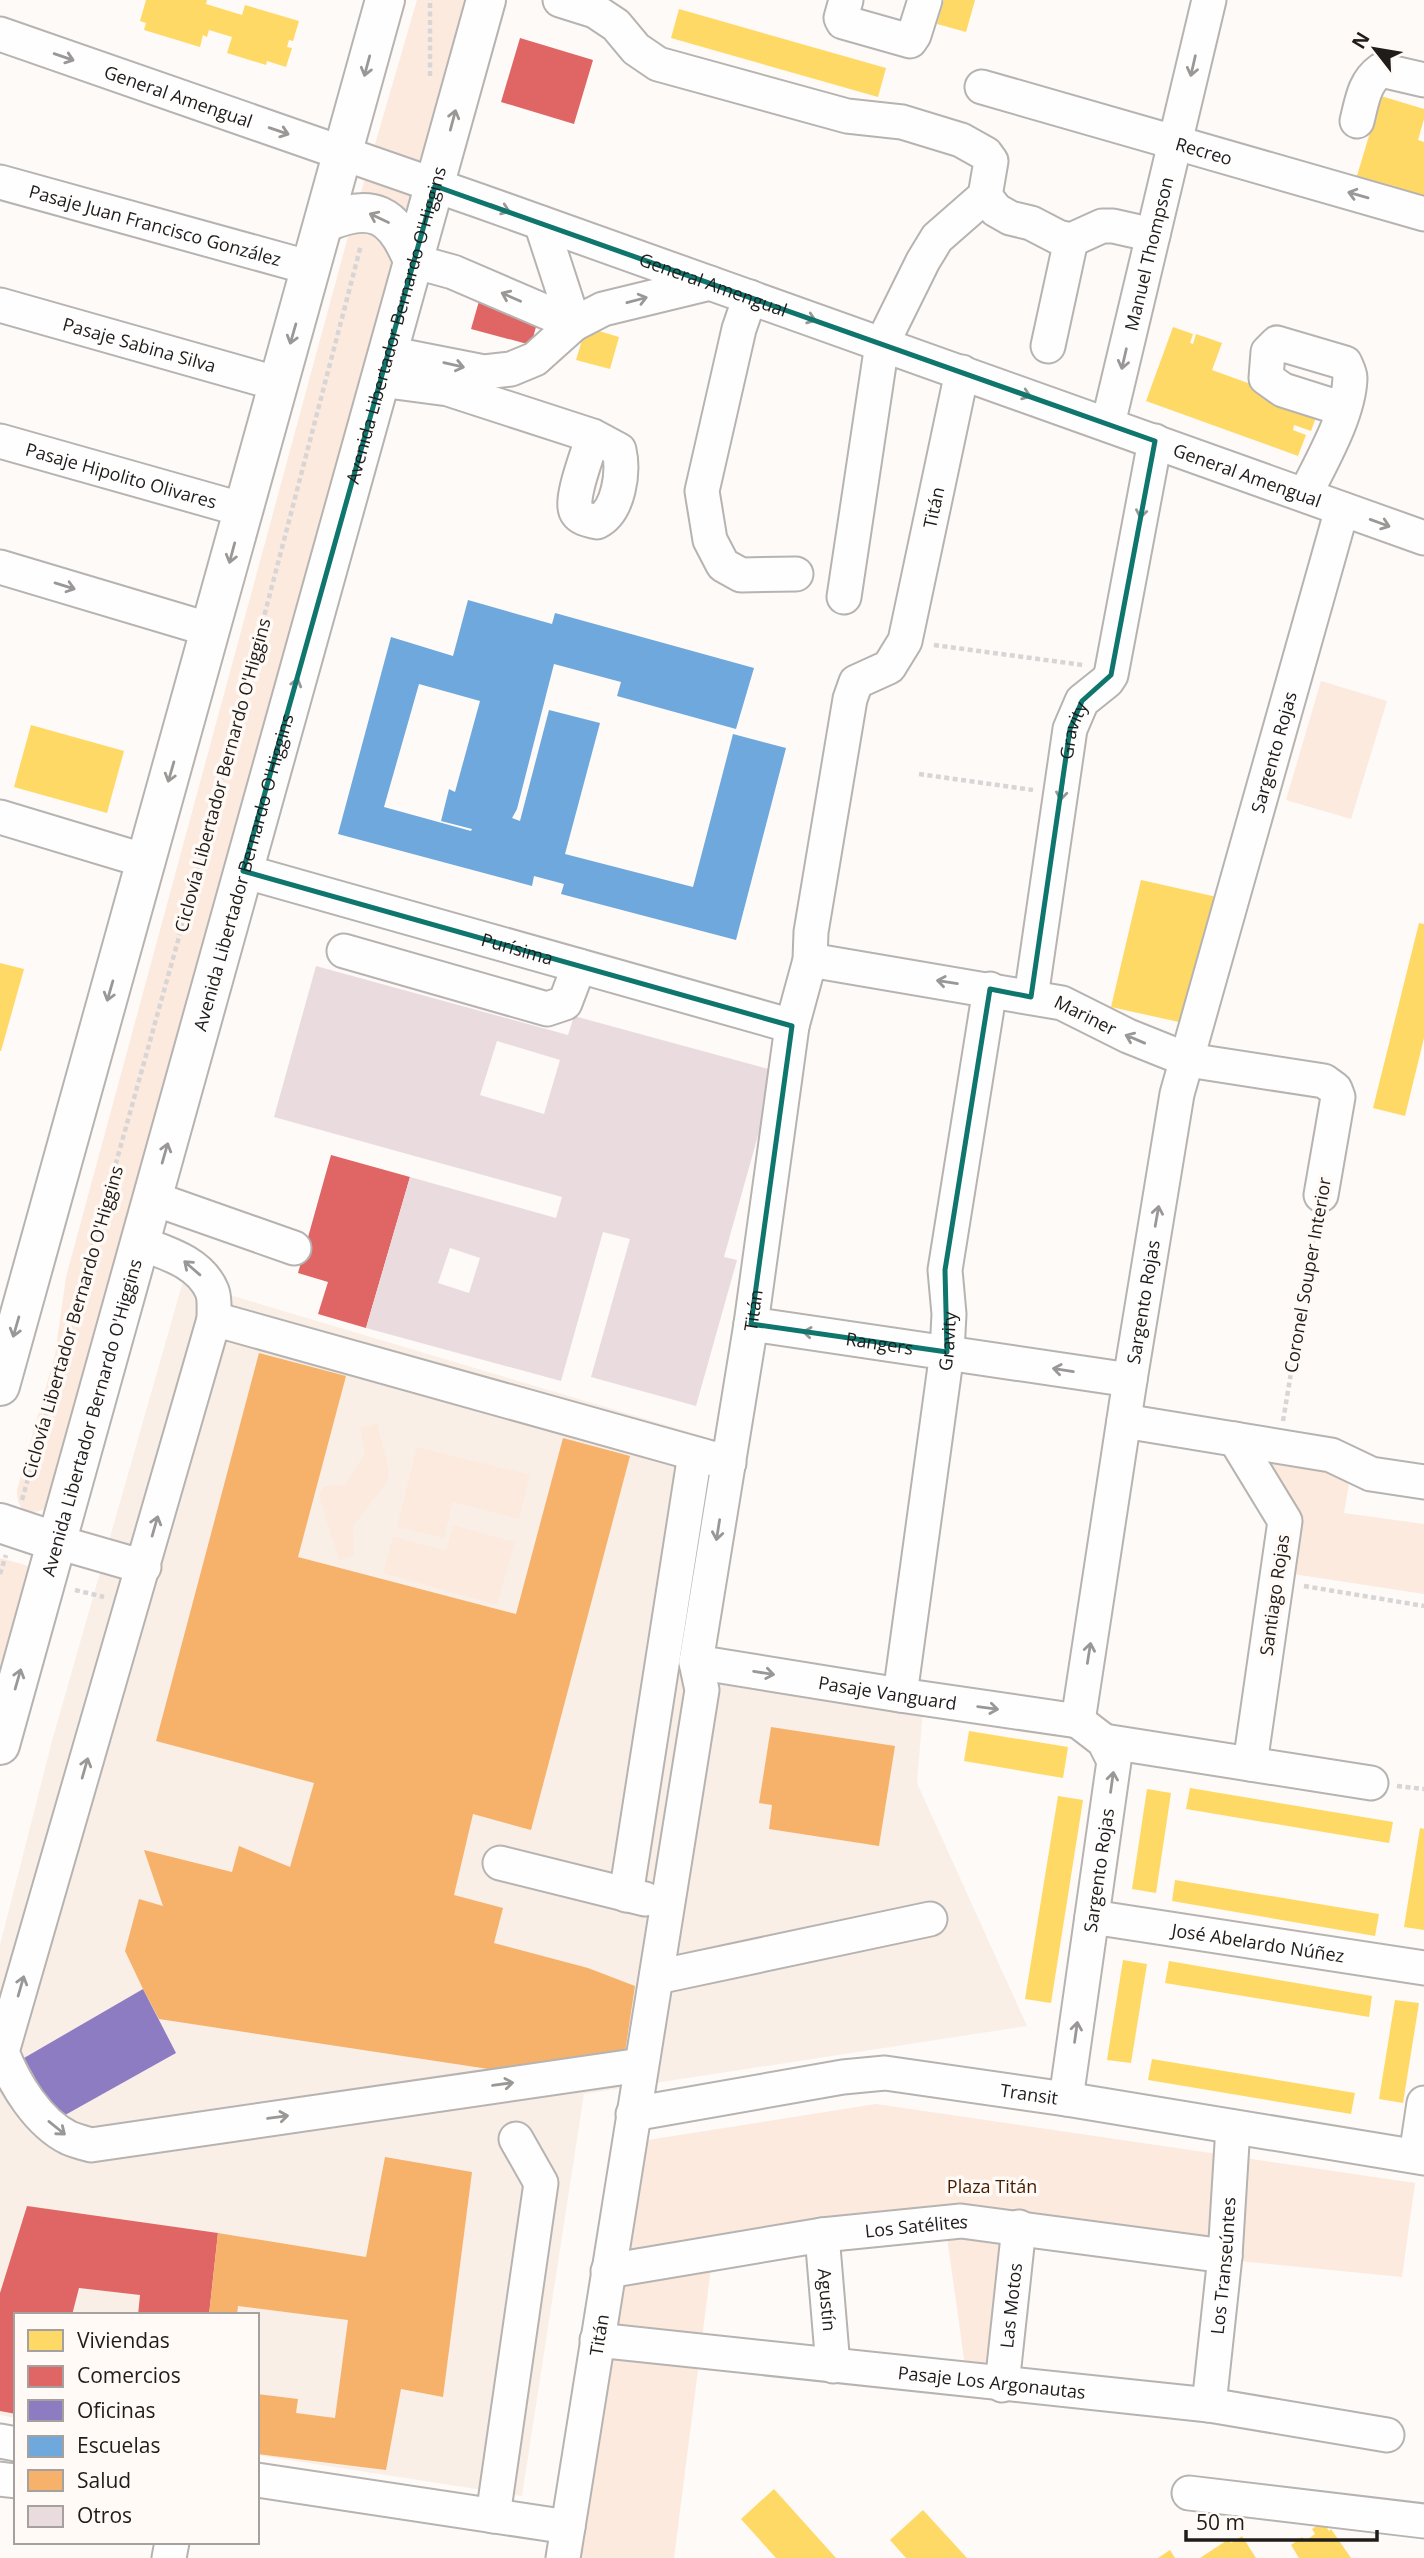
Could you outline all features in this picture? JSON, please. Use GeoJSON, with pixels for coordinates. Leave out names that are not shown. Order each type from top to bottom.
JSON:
{"type":"FeatureCollection","features":[{"type":"Feature","properties":{"kind":"main road"},"geometry":{"type":"LineString","coordinates":[[0,1386],[385,0]]}},
{"type":"Feature","properties":{"kind":"main road","name":"Avenida Libertador Bernardo O'Higgins"},"geometry":{"type":"LineString","coordinates":[[0,1745],[486,0]]}},
{"type":"Feature","properties":{"kind":"main road"},"geometry":{"type":"LineString","coordinates":[[324,223],[345,214],[370,213],[395,227],[413,261]]}},
{"type":"Feature","properties":{"kind":"main road"},"geometry":{"type":"LineString","coordinates":[[7,1526],[57,1542]]}},
{"type":"Feature","properties":{"kind":"street"},"geometry":{"type":"LineString","coordinates":[[560,0],[595,11],[616,25],[636,49],[658,64],[847,116],[902,122],[961,140],[986,154],[991,161],[985,196],[937,238],[881,344],[844,597]]}},
{"type":"Feature","properties":{"kind":"street"},"geometry":{"type":"LineString","coordinates":[[846,0],[841,18],[843,22],[910,41],[925,0]]}},
{"type":"Feature","properties":{"kind":"street","name":"Manuel Thompson"},"geometry":{"type":"LineString","coordinates":[[1108,424],[1209,0]]}},
{"type":"Feature","properties":{"kind":"street","name":"General Amengual"},"geometry":{"type":"LineString","coordinates":[[0,34],[962,372],[1424,538]]}},
{"type":"Feature","properties":{"kind":"street"},"geometry":{"type":"LineString","coordinates":[[1357,121],[1366,88],[1373,76],[1381,70],[1424,80]]}},
{"type":"Feature","properties":{"kind":"street","name":"Recreo"},"geometry":{"type":"LineString","coordinates":[[982,87],[1424,214]]}},
{"type":"Feature","properties":{"kind":"street","name":"Pasaje Juan Francisco González"},"geometry":{"type":"LineString","coordinates":[[0,181],[311,268]]}},
{"type":"Feature","properties":{"kind":"street"},"geometry":{"type":"LineString","coordinates":[[985,196],[996,210],[1010,218],[1031,223],[1071,240],[1102,226],[1153,234]]}},
{"type":"Feature","properties":{"kind":"street"},"geometry":{"type":"LineString","coordinates":[[541,223],[574,324]]}},
{"type":"Feature","properties":{"kind":"street"},"geometry":{"type":"LineString","coordinates":[[1048,346],[1071,240]]}},
{"type":"Feature","properties":{"kind":"street"},"geometry":{"type":"LineString","coordinates":[[413,261],[453,272],[574,324]]}},
{"type":"Feature","properties":{"kind":"street"},"geometry":{"type":"LineString","coordinates":[[383,366],[484,372],[511,369],[535,359],[574,324],[603,309],[710,283]]}},
{"type":"Feature","properties":{"kind":"street"},"geometry":{"type":"LineString","coordinates":[[750,297],[702,491],[703,500],[710,540],[723,565],[741,575],[796,574]]}},
{"type":"Feature","properties":{"kind":"street","name":"Pasaje Sabina Silva"},"geometry":{"type":"LineString","coordinates":[[0,305],[279,384]]}},
{"type":"Feature","properties":{"kind":"street"},"geometry":{"type":"LineString","coordinates":[[383,366],[593,436]]}},
{"type":"Feature","properties":{"kind":"street","name":"Titán"},"geometry":{"type":"LineString","coordinates":[[565,2542],[702,1690],[696,1662],[751,1324],[792,1026],[810,960],[811,932],[853,687],[862,678],[889,667],[919,643],[962,372]]}},
{"type":"Feature","properties":{"kind":"street"},"geometry":{"type":"LineString","coordinates":[[1305,495],[1343,410]]}},
{"type":"Feature","properties":{"kind":"street","name":"Pasaje Hipolito Olivares"},"geometry":{"type":"LineString","coordinates":[[0,441],[244,510]]}},
{"type":"Feature","properties":{"kind":"street"},"geometry":{"type":"LineString","coordinates":[[1113,669],[1155,441]]}},
{"type":"Feature","properties":{"kind":"street","name":"Sargento Rojas"},"geometry":{"type":"LineString","coordinates":[[1078,1721],[1177,1094],[1342,509]]}},
{"type":"Feature","properties":{"kind":"street"},"geometry":{"type":"LineString","coordinates":[[0,567],[211,629]]}},
{"type":"Feature","properties":{"kind":"street","name":"Gravity"},"geometry":{"type":"LineString","coordinates":[[1031,996],[1070,729],[1082,701],[1107,681],[1113,669]]}},
{"type":"Feature","properties":{"kind":"street"},"geometry":{"type":"LineString","coordinates":[[0,817],[146,861]]}},
{"type":"Feature","properties":{"kind":"street","name":"Purísima"},"geometry":{"type":"LineString","coordinates":[[243,872],[792,1026]]}},
{"type":"Feature","properties":{"kind":"street"},"geometry":{"type":"LineString","coordinates":[[344,951],[547,1009],[565,1003],[579,966]]}},
{"type":"Feature","properties":{"kind":"street","name":"Mariner"},"geometry":{"type":"LineString","coordinates":[[810,960],[1062,1003],[1128,1036],[1188,1060],[1324,1081],[1335,1090],[1337,1105]]}},
{"type":"Feature","properties":{"kind":"street","name":"Gravity"},"geometry":{"type":"LineString","coordinates":[[900,1695],[947,1352],[949,1314],[945,1270],[989,989]]}},
{"type":"Feature","properties":{"kind":"street","name":"Coronel Souper Interior"},"geometry":{"type":"LineString","coordinates":[[1321,1195],[1337,1105]]}},
{"type":"Feature","properties":{"kind":"street"},"geometry":{"type":"LineString","coordinates":[[152,1198],[294,1248]]}},
{"type":"Feature","properties":{"kind":"street"},"geometry":{"type":"LineString","coordinates":[[140,1243],[181,1259],[200,1275],[213,1292],[214,1319],[1,2052],[12,2077],[42,2117],[68,2137],[91,2145],[641,2064]]}},
{"type":"Feature","properties":{"kind":"street"},"geometry":{"type":"LineString","coordinates":[[214,1319],[729,1463]]}},
{"type":"Feature","properties":{"kind":"street","name":"Rangers"},"geometry":{"type":"LineString","coordinates":[[751,1324],[1130,1380]]}},
{"type":"Feature","properties":{"kind":"street"},"geometry":{"type":"LineString","coordinates":[[1124,1420],[1331,1455],[1371,1474],[1424,1482]]}},
{"type":"Feature","properties":{"kind":"street","name":"Santiago Rojas"},"geometry":{"type":"LineString","coordinates":[[1235,1439],[1284,1521],[1250,1764]]}},
{"type":"Feature","properties":{"kind":"street"},"geometry":{"type":"LineString","coordinates":[[626,1895],[695,1454]]}},
{"type":"Feature","properties":{"kind":"street"},"geometry":{"type":"LineString","coordinates":[[57,1542],[144,1567]]}},
{"type":"Feature","properties":{"kind":"street","name":"Pasaje Vanguard"},"geometry":{"type":"LineString","coordinates":[[696,1662],[1078,1721]]}},
{"type":"Feature","properties":{"kind":"street"},"geometry":{"type":"LineString","coordinates":[[1078,1721],[1104,1741],[1371,1783]]}},
{"type":"Feature","properties":{"kind":"street","name":"Sargento Rojas"},"geometry":{"type":"LineString","coordinates":[[1066,2099],[1114,1762],[1104,1741]]}},
{"type":"Feature","properties":{"kind":"street"},"geometry":{"type":"LineString","coordinates":[[500,1863],[668,1905]]}},
{"type":"Feature","properties":{"kind":"street","name":"José Abelardo Núñez"},"geometry":{"type":"LineString","coordinates":[[1093,1917],[1424,1968]]}},
{"type":"Feature","properties":{"kind":"street"},"geometry":{"type":"LineString","coordinates":[[657,1977],[930,1919]]}},
{"type":"Feature","properties":{"kind":"street","name":"Transit"},"geometry":{"type":"LineString","coordinates":[[633,2113],[843,2077],[885,2073],[1066,2099],[1420,2157]]}},
{"type":"Feature","properties":{"kind":"street"},"geometry":{"type":"LineString","coordinates":[[1420,2157],[1424,2103]]}},
{"type":"Feature","properties":{"kind":"street","name":"Los Transeúntes"},"geometry":{"type":"LineString","coordinates":[[1209,2405],[1226,2256],[1233,2127]]}},
{"type":"Feature","properties":{"kind":"street"},"geometry":{"type":"LineString","coordinates":[[493,2516],[541,2183],[516,2139]]}},
{"type":"Feature","properties":{"kind":"street","name":"Los Satélites"},"geometry":{"type":"LineString","coordinates":[[608,2271],[822,2235],[961,2221],[1226,2256]]}},
{"type":"Feature","properties":{"kind":"street","name":"Las Motos"},"geometry":{"type":"LineString","coordinates":[[1002,2385],[1019,2227]]}},
{"type":"Feature","properties":{"kind":"street","name":"Agustín"},"geometry":{"type":"LineString","coordinates":[[822,2235],[833,2366]]}},
{"type":"Feature","properties":{"kind":"street","name":"Pasaje Los Argonautas"},"geometry":{"type":"LineString","coordinates":[[597,2340],[1209,2405],[1387,2435]]}},
{"type":"Feature","properties":{"kind":"street"},"geometry":{"type":"LineString","coordinates":[[259,2480],[493,2516],[565,2542]]}},
{"type":"Feature","properties":{"kind":"street"},"geometry":{"type":"LineString","coordinates":[[1189,2493],[1424,2521]]}},
{"type":"Feature","properties":{"kind":"path"},"geometry":{"type":"LineString","coordinates":[[430,0],[430,81]]}},
{"type":"Feature","properties":{"kind":"path","name":"Ciclovía Libertador Bernardo O'Higgins"},"geometry":{"type":"LineString","coordinates":[[0,1574],[7,1526],[201,858],[370,213]]}},
{"type":"Feature","properties":{"kind":"path"},"geometry":{"type":"LineString","coordinates":[[919,643],[1113,669]]}},
{"type":"Feature","properties":{"kind":"path"},"geometry":{"type":"LineString","coordinates":[[919,774],[1061,794]]}},
{"type":"Feature","properties":{"kind":"path","name":"Coronel Souper Interior"},"geometry":{"type":"LineString","coordinates":[[1278,1446],[1321,1195]]}},
{"type":"Feature","properties":{"kind":"path"},"geometry":{"type":"LineString","coordinates":[[1275,1581],[1424,1606]]}},
{"type":"Feature","properties":{"kind":"highlighted area"},"geometry":{"type":"Polygon","coordinates":[[[435,186],[1155,441],[1111,675],[1082,701],[1070,729],[1031,997],[990,989],[945,1270],[947,1352],[751,1324],[792,1026],[243,871],[435,186]]]}},
{"type":"Feature","properties":{"kind":"shaded area"},"geometry":{"type":"Polygon","coordinates":[[[183,1281],[723,1442],[687,1679],[923,1711],[917,1783],[1027,2026],[584,2094],[522,2496],[259,2455],[259,2313],[14,2313],[14,2418],[0,2415],[0,1945],[52,1741],[183,1281]]]}},
{"type":"Feature","properties":{"kind":"green space"},"geometry":{"type":"Polygon","coordinates":[[[417,0],[474,0],[54,1499],[46,1509],[31,1513],[19,1504],[17,1490],[55,1355],[66,1277],[346,244],[417,0]]]}},
{"type":"Feature","properties":{"kind":"green space"},"geometry":{"type":"Polygon","coordinates":[[[1321,681],[1387,701],[1351,819],[1286,800],[1321,681]]]}},
{"type":"Feature","properties":{"kind":"green space"},"geometry":{"type":"Polygon","coordinates":[[[377,1423],[389,1471],[387,1482],[353,1526],[354,1556],[339,1560],[319,1496],[323,1487],[346,1484],[365,1453],[360,1428],[377,1423]]]}},
{"type":"Feature","properties":{"kind":"green space"},"geometry":{"type":"Polygon","coordinates":[[[417,1447],[530,1475],[519,1519],[453,1502],[444,1538],[397,1527],[417,1447]]]}},
{"type":"Feature","properties":{"kind":"green space"},"geometry":{"type":"Polygon","coordinates":[[[1264,1456],[1351,1472],[1344,1513],[1424,1524],[1424,1594],[1287,1573],[1264,1456]]]}},
{"type":"Feature","properties":{"kind":"green space"},"geometry":{"type":"Polygon","coordinates":[[[453,1525],[515,1542],[497,1605],[383,1573],[393,1536],[446,1551],[453,1525]]]}},
{"type":"Feature","properties":{"kind":"green space"},"geometry":{"type":"Polygon","coordinates":[[[0,1558],[32,1567],[0,1700],[0,1558]]]}},
{"type":"Feature","properties":{"kind":"green space","name":"Plaza Titán"},"geometry":{"type":"Polygon","coordinates":[[[876,2104],[1415,2183],[1402,2277],[1027,2240],[1014,2378],[966,2373],[946,2230],[714,2244],[674,2558],[577,2558],[648,2140],[876,2104]]]}},
{"type":"Feature","properties":{"kind":"building: Viviendas"},"geometry":{"type":"Polygon","coordinates":[[[146,0],[207,0],[206,4],[242,15],[245,5],[299,21],[293,41],[289,40],[287,47],[292,48],[286,67],[267,61],[266,65],[227,53],[232,37],[209,30],[207,37],[203,35],[200,47],[144,30],[146,23],[140,21],[146,0]]]}},
{"type":"Feature","properties":{"kind":"building: Viviendas"},"geometry":{"type":"Polygon","coordinates":[[[944,0],[975,0],[966,32],[937,24],[944,0]]]}},
{"type":"Feature","properties":{"kind":"building: Viviendas"},"geometry":{"type":"Polygon","coordinates":[[[679,9],[886,68],[878,97],[671,38],[679,9]]]}},
{"type":"Feature","properties":{"kind":"building: Viviendas"},"geometry":{"type":"Polygon","coordinates":[[[1381,96],[1424,109],[1418,140],[1424,142],[1424,204],[1356,179],[1381,96]]]}},
{"type":"Feature","properties":{"kind":"building: Viviendas"},"geometry":{"type":"Polygon","coordinates":[[[586,327],[619,337],[610,369],[576,360],[586,327]]]}},
{"type":"Feature","properties":{"kind":"building: Viviendas"},"geometry":{"type":"Polygon","coordinates":[[[1173,327],[1193,334],[1190,343],[1193,344],[1196,334],[1222,343],[1212,370],[1319,409],[1311,431],[1294,425],[1293,430],[1306,435],[1298,456],[1146,401],[1173,327]]]}},
{"type":"Feature","properties":{"kind":"building: Viviendas"},"geometry":{"type":"Polygon","coordinates":[[[31,725],[124,751],[107,813],[14,787],[31,725]]]}},
{"type":"Feature","properties":{"kind":"building: Viviendas"},"geometry":{"type":"Polygon","coordinates":[[[1141,880],[1217,897],[1188,1024],[1111,1007],[1141,880]]]}},
{"type":"Feature","properties":{"kind":"building: Viviendas"},"geometry":{"type":"Polygon","coordinates":[[[1419,923],[1424,924],[1424,1038],[1405,1116],[1373,1108],[1419,923]]]}},
{"type":"Feature","properties":{"kind":"building: Viviendas"},"geometry":{"type":"Polygon","coordinates":[[[0,963],[24,969],[1,1051],[0,1051],[0,963]]]}},
{"type":"Feature","properties":{"kind":"building: Viviendas"},"geometry":{"type":"Polygon","coordinates":[[[969,1731],[1068,1747],[1063,1778],[964,1761],[969,1731]]]}},
{"type":"Feature","properties":{"kind":"building: Viviendas"},"geometry":{"type":"Polygon","coordinates":[[[1190,1788],[1393,1822],[1389,1843],[1186,1809],[1190,1788]]]}},
{"type":"Feature","properties":{"kind":"building: Viviendas"},"geometry":{"type":"Polygon","coordinates":[[[1147,1789],[1171,1793],[1156,1893],[1132,1889],[1147,1789]]]}},
{"type":"Feature","properties":{"kind":"building: Viviendas"},"geometry":{"type":"Polygon","coordinates":[[[1058,1796],[1083,1800],[1051,2003],[1025,1999],[1058,1796]]]}},
{"type":"Feature","properties":{"kind":"building: Viviendas"},"geometry":{"type":"Polygon","coordinates":[[[1420,1828],[1424,1829],[1424,1930],[1404,1927],[1420,1828]]]}},
{"type":"Feature","properties":{"kind":"building: Viviendas"},"geometry":{"type":"Polygon","coordinates":[[[1175,1880],[1379,1914],[1375,1936],[1172,1901],[1175,1880]]]}},
{"type":"Feature","properties":{"kind":"building: Viviendas"},"geometry":{"type":"Polygon","coordinates":[[[1123,1960],[1147,1964],[1131,2063],[1107,2060],[1123,1960]]]}},
{"type":"Feature","properties":{"kind":"building: Viviendas"},"geometry":{"type":"Polygon","coordinates":[[[1169,1961],[1372,1996],[1369,2017],[1165,1983],[1169,1961]]]}},
{"type":"Feature","properties":{"kind":"building: Viviendas"},"geometry":{"type":"Polygon","coordinates":[[[1395,2000],[1419,2003],[1403,2103],[1379,2099],[1395,2000]]]}},
{"type":"Feature","properties":{"kind":"building: Viviendas"},"geometry":{"type":"Polygon","coordinates":[[[1152,2059],[1355,2093],[1351,2114],[1148,2080],[1152,2059]]]}},
{"type":"Feature","properties":{"kind":"building: Viviendas"},"geometry":{"type":"Polygon","coordinates":[[[774,2489],[836,2558],[776,2558],[741,2519],[774,2489]]]}},
{"type":"Feature","properties":{"kind":"building: Viviendas"},"geometry":{"type":"Polygon","coordinates":[[[923,2510],[967,2558],[906,2558],[890,2540],[923,2510]]]}},
{"type":"Feature","properties":{"kind":"building: Viviendas"},"geometry":{"type":"Polygon","coordinates":[[[1323,2522],[1351,2558],[1299,2558],[1291,2545],[1302,2537],[1305,2541],[1315,2534],[1312,2529],[1323,2522]]]}},
{"type":"Feature","properties":{"kind":"building: Viviendas"},"geometry":{"type":"Polygon","coordinates":[[[1242,2536],[1256,2558],[1200,2558],[1229,2539],[1231,2543],[1242,2536]]]}},
{"type":"Feature","properties":{"kind":"building: Viviendas"},"geometry":{"type":"Polygon","coordinates":[[[1170,2550],[1175,2558],[1158,2558],[1170,2550]]]}},
{"type":"Feature","properties":{"kind":"building: Comercios"},"geometry":{"type":"Polygon","coordinates":[[[520,38],[593,60],[574,124],[501,102],[520,38]]]}},
{"type":"Feature","properties":{"kind":"building: Comercios"},"geometry":{"type":"Polygon","coordinates":[[[479,301],[539,316],[531,345],[471,329],[479,301]]]}},
{"type":"Feature","properties":{"kind":"building: Comercios"},"geometry":{"type":"Polygon","coordinates":[[[331,1155],[410,1177],[366,1328],[318,1314],[328,1282],[298,1273],[331,1155]]]}},
{"type":"Feature","properties":{"kind":"building: Comercios"},"geometry":{"type":"Polygon","coordinates":[[[27,2206],[218,2233],[209,2313],[138,2313],[140,2295],[79,2288],[73,2313],[14,2313],[14,2414],[0,2411],[0,2293],[27,2206]]]}},
{"type":"Feature","properties":{"kind":"building: Oficinas"},"geometry":{"type":"Polygon","coordinates":[[[143,1989],[176,2053],[58,2119],[24,2058],[143,1989]]]}},
{"type":"Feature","properties":{"kind":"building: Escuelas"},"geometry":{"type":"Polygon","coordinates":[[[468,600],[552,624],[555,613],[754,668],[736,729],[617,696],[621,682],[554,664],[517,809],[512,818],[520,821],[549,710],[600,723],[565,854],[693,887],[733,734],[786,748],[736,940],[561,894],[564,884],[534,876],[532,886],[338,834],[391,637],[453,656],[468,600]],[[419,684],[384,807],[471,831],[472,829],[441,821],[449,789],[455,792],[480,701],[419,684]]]}},
{"type":"Feature","properties":{"kind":"building: Salud"},"geometry":{"type":"Polygon","coordinates":[[[259,1353],[346,1376],[298,1557],[516,1614],[563,1438],[630,1456],[531,1830],[473,1814],[454,1895],[503,1908],[494,1943],[588,1968],[635,1986],[624,2059],[528,2075],[159,2019],[143,1989],[125,1951],[139,1899],[163,1906],[144,1850],[232,1872],[239,1846],[290,1867],[314,1783],[156,1741],[259,1353]]]}},
{"type":"Feature","properties":{"kind":"building: Salud"},"geometry":{"type":"Polygon","coordinates":[[[771,1727],[895,1746],[879,1846],[769,1829],[772,1805],[759,1803],[771,1727]]]}},
{"type":"Feature","properties":{"kind":"building: Salud"},"geometry":{"type":"Polygon","coordinates":[[[385,2157],[472,2172],[443,2397],[401,2389],[386,2470],[259,2454],[259,2394],[298,2399],[296,2413],[335,2418],[348,2320],[238,2306],[237,2313],[209,2313],[218,2233],[366,2257],[385,2157]]]}},
{"type":"Feature","properties":{"kind":"building: Otros"},"geometry":{"type":"Polygon","coordinates":[[[316,966],[568,1035],[574,1016],[776,1071],[724,1257],[737,1260],[696,1406],[591,1377],[630,1239],[603,1232],[561,1381],[366,1328],[410,1177],[556,1218],[562,1197],[274,1117],[316,966]],[[497,1041],[480,1095],[544,1114],[560,1060],[497,1041]],[[450,1248],[438,1283],[469,1293],[480,1258],[450,1248]]]}}]}
